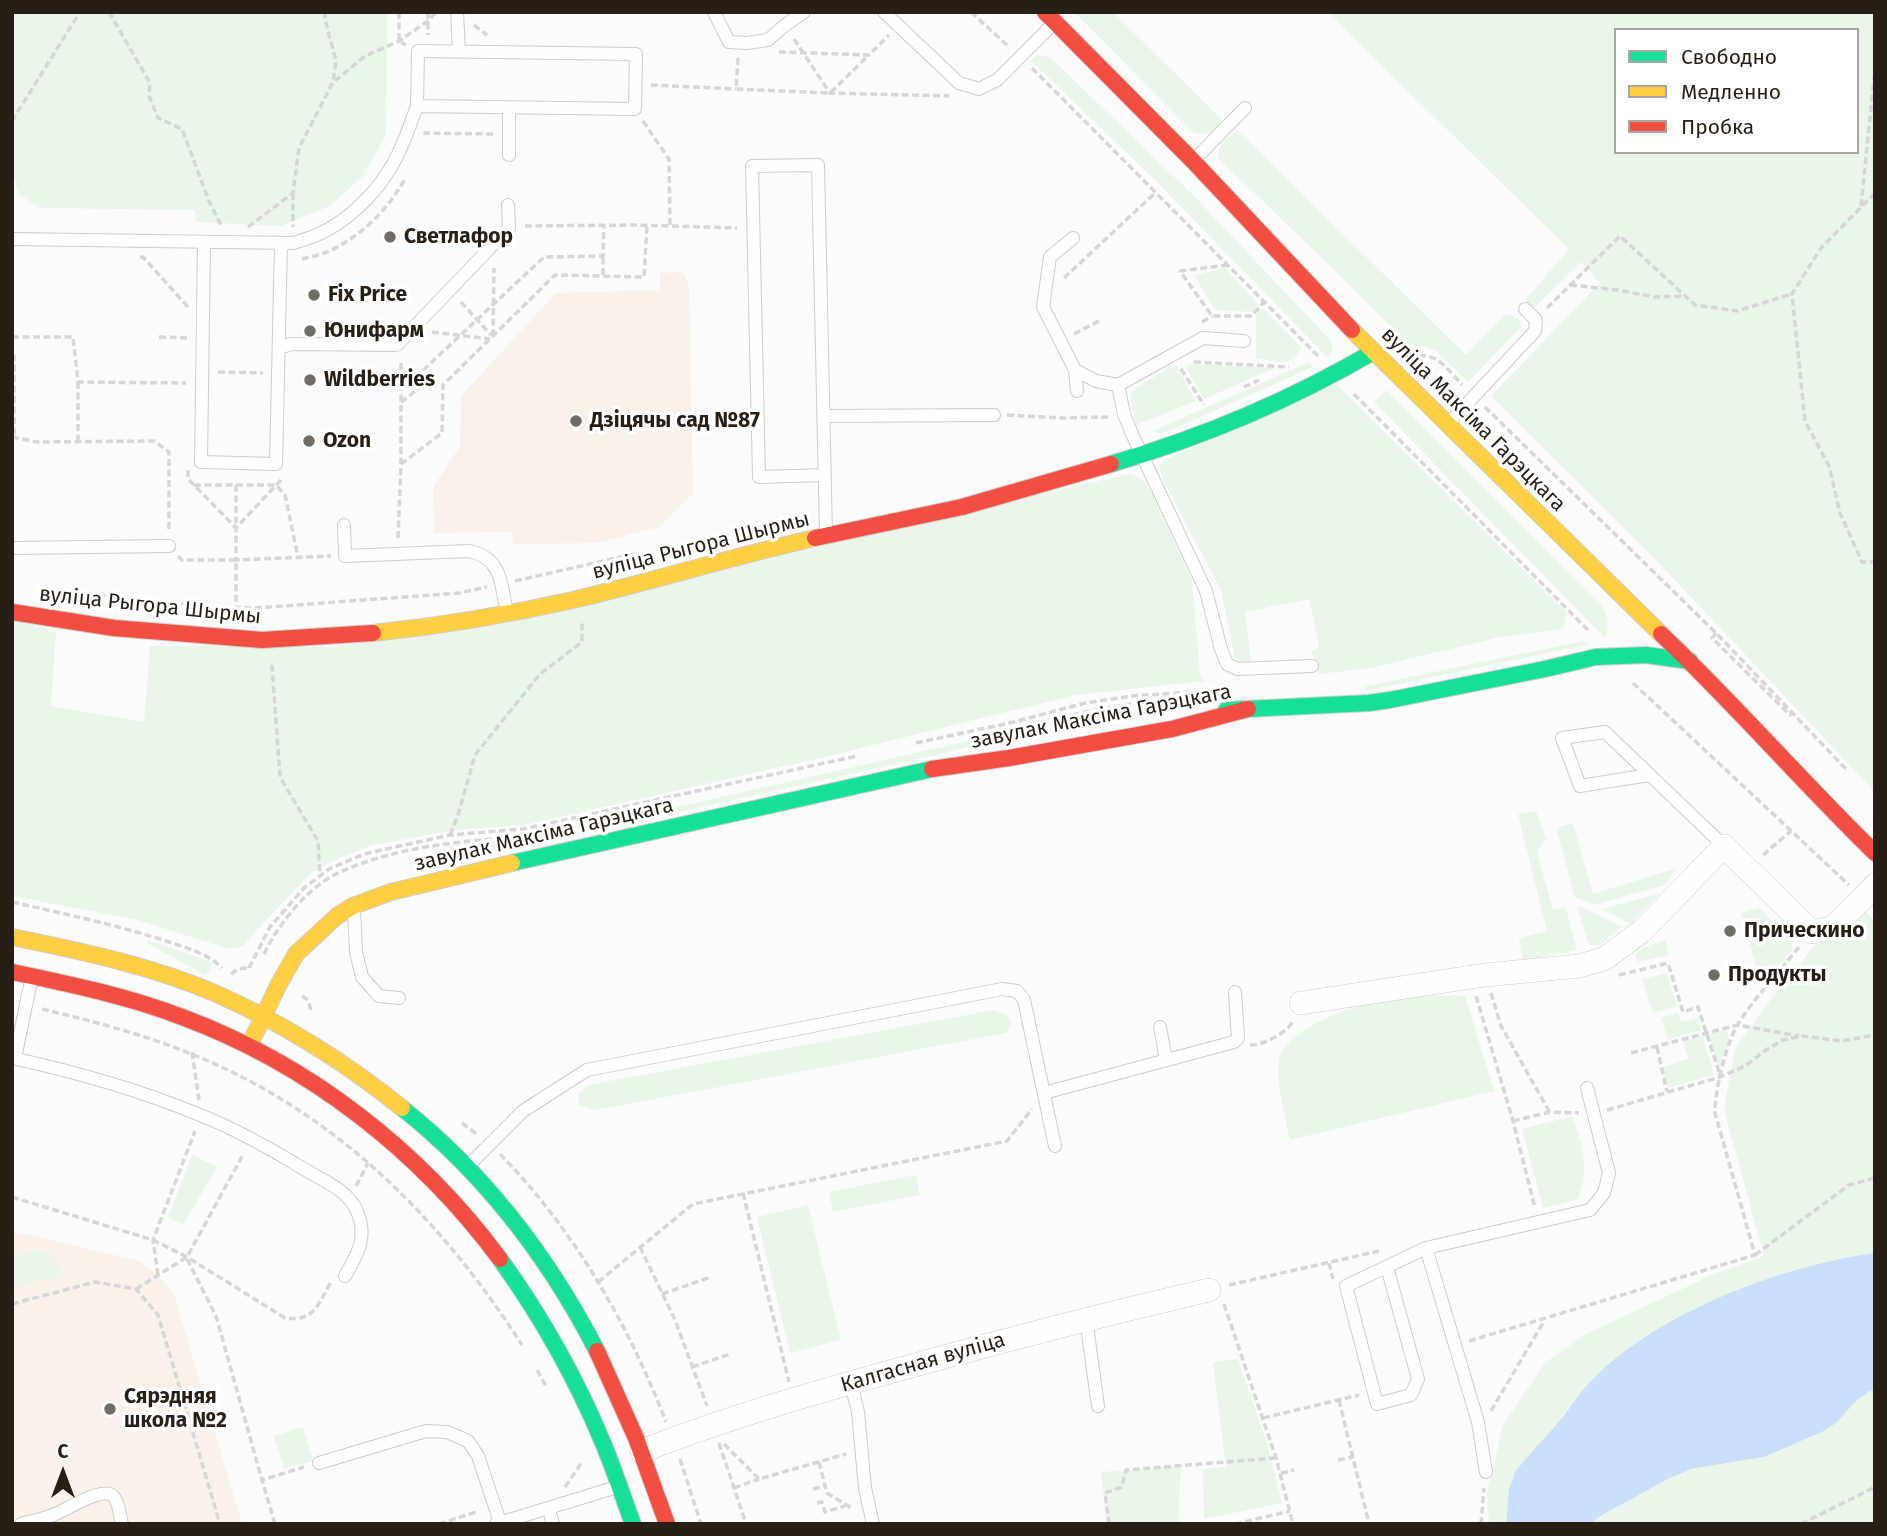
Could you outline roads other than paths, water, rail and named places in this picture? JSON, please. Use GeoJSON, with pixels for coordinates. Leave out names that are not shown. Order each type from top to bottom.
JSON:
{"type":"FeatureCollection","features":[{"type":"Feature","properties":{"kind":"main road","name":"вуліца Максіма Гарэцкага"},"geometry":{"type":"LineString","coordinates":[[1050,17],[1193,161],[1373,352],[1690,661],[1810,789],[1875,853]]}},
{"type":"Feature","properties":{"kind":"main road","name":"вуліца Рыгора Шырмы"},"geometry":{"type":"LineString","coordinates":[[12,612],[114,628],[262,640],[347,636],[440,626],[507,614],[788,544],[962,507],[1142,455],[1261,411],[1334,375],[1373,352]]}},
{"type":"Feature","properties":{"kind":"main road"},"geometry":{"type":"LineString","coordinates":[[1615,590],[1621,619]]}},
{"type":"Feature","properties":{"kind":"main road"},"geometry":{"type":"LineString","coordinates":[[1596,657],[1614,642]]}},
{"type":"Feature","properties":{"kind":"main road","name":"завулак Максіма Гарэцкага"},"geometry":{"type":"LineString","coordinates":[[1184,710],[1368,702],[1596,657],[1646,655],[1690,661]]}},
{"type":"Feature","properties":{"kind":"main road","name":"завулак Максіма Гарэцкага"},"geometry":{"type":"LineString","coordinates":[[249,1046],[296,954],[337,916],[353,906],[391,892],[920,771],[1172,729],[1248,709]]}},
{"type":"Feature","properties":{"kind":"main road","name":"завулак Максіма Гарэцкага"},"geometry":{"type":"LineString","coordinates":[[920,771],[1003,744]]}},
{"type":"Feature","properties":{"kind":"main road"},"geometry":{"type":"LineString","coordinates":[[12,937],[149,970],[216,995],[298,1036],[364,1077],[402,1106],[466,1167],[521,1231],[569,1300],[617,1391],[642,1451],[667,1524]]}},
{"type":"Feature","properties":{"kind":"main road"},"geometry":{"type":"LineString","coordinates":[[12,972],[141,1003],[204,1025],[249,1046],[316,1084],[376,1127],[432,1179],[511,1270],[563,1355],[593,1417],[633,1524]]}},
{"type":"Feature","properties":{"kind":"street"},"geometry":{"type":"LineString","coordinates":[[1301,1003],[1604,960],[1642,931],[1724,846],[1812,932],[1832,928],[1869,892]]}},
{"type":"Feature","properties":{"kind":"street","name":"Калгасная вуліца"},"geometry":{"type":"LineString","coordinates":[[642,1451],[705,1427],[850,1383],[1086,1319],[1209,1290]]}},
{"type":"Feature","properties":{"kind":"lane"},"geometry":{"type":"LineString","coordinates":[[714,12],[729,41],[747,43],[768,40],[804,12]]}},
{"type":"Feature","properties":{"kind":"lane"},"geometry":{"type":"LineString","coordinates":[[884,12],[959,83],[979,89],[997,80],[1021,58],[1050,17]]}},
{"type":"Feature","properties":{"kind":"lane"},"geometry":{"type":"LineString","coordinates":[[458,51],[463,16]]}},
{"type":"Feature","properties":{"kind":"lane"},"geometry":{"type":"LineString","coordinates":[[12,239],[293,243],[320,234],[344,218],[370,195],[388,172],[417,106],[423,51],[636,54],[635,110],[417,106]]}},
{"type":"Feature","properties":{"kind":"lane"},"geometry":{"type":"LineString","coordinates":[[509,108],[509,155]]}},
{"type":"Feature","properties":{"kind":"lane"},"geometry":{"type":"LineString","coordinates":[[1193,161],[1245,108]]}},
{"type":"Feature","properties":{"kind":"lane"},"geometry":{"type":"LineString","coordinates":[[825,475],[759,477],[752,166],[818,164],[823,416],[825,475],[826,536]]}},
{"type":"Feature","properties":{"kind":"lane"},"geometry":{"type":"LineString","coordinates":[[279,348],[291,344],[397,345],[509,228],[508,205]]}},
{"type":"Feature","properties":{"kind":"lane"},"geometry":{"type":"LineString","coordinates":[[1073,238],[1051,257],[1043,307],[1075,370],[1077,391]]}},
{"type":"Feature","properties":{"kind":"lane"},"geometry":{"type":"LineString","coordinates":[[204,242],[201,462],[276,464],[281,243]]}},
{"type":"Feature","properties":{"kind":"lane"},"geometry":{"type":"LineString","coordinates":[[1448,424],[1535,331],[1536,320],[1525,309]]}},
{"type":"Feature","properties":{"kind":"lane"},"geometry":{"type":"LineString","coordinates":[[1075,370],[1096,381],[1118,385],[1203,338],[1244,341]]}},
{"type":"Feature","properties":{"kind":"lane"},"geometry":{"type":"LineString","coordinates":[[1118,385],[1124,414],[1206,591],[1227,664],[1237,669],[1312,666]]}},
{"type":"Feature","properties":{"kind":"lane"},"geometry":{"type":"LineString","coordinates":[[823,416],[994,415]]}},
{"type":"Feature","properties":{"kind":"lane"},"geometry":{"type":"LineString","coordinates":[[344,525],[345,556],[469,551],[483,554],[494,562],[507,614]]}},
{"type":"Feature","properties":{"kind":"lane"},"geometry":{"type":"LineString","coordinates":[[12,548],[169,547]]}},
{"type":"Feature","properties":{"kind":"lane"},"geometry":{"type":"LineString","coordinates":[[1649,775],[1580,786],[1562,738],[1605,732],[1724,846]]}},
{"type":"Feature","properties":{"kind":"lane"},"geometry":{"type":"LineString","coordinates":[[353,906],[356,951],[362,977],[379,996],[399,998]]}},
{"type":"Feature","properties":{"kind":"lane"},"geometry":{"type":"LineString","coordinates":[[32,976],[13,1058],[92,1078],[201,1115],[252,1139],[330,1184],[349,1200],[360,1220],[358,1254],[345,1276]]}},
{"type":"Feature","properties":{"kind":"lane"},"geometry":{"type":"LineString","coordinates":[[466,1167],[523,1111],[587,1070],[1002,989],[1017,991],[1024,1000],[1055,1146]]}},
{"type":"Feature","properties":{"kind":"lane"},"geometry":{"type":"LineString","coordinates":[[1044,1093],[1234,1042],[1238,1038],[1235,992]]}},
{"type":"Feature","properties":{"kind":"lane"},"geometry":{"type":"LineString","coordinates":[[1160,1027],[1166,1060]]}},
{"type":"Feature","properties":{"kind":"lane"},"geometry":{"type":"LineString","coordinates":[[1387,1266],[1418,1379],[1411,1395],[1377,1404],[1346,1286],[1387,1266],[1410,1255],[1426,1248],[1590,1210],[1604,1193],[1609,1173],[1587,1088]]}},
{"type":"Feature","properties":{"kind":"lane"},"geometry":{"type":"LineString","coordinates":[[1426,1248],[1480,1432],[1486,1472]]}},
{"type":"Feature","properties":{"kind":"lane"},"geometry":{"type":"LineString","coordinates":[[1086,1319],[1098,1406]]}},
{"type":"Feature","properties":{"kind":"lane"},"geometry":{"type":"LineString","coordinates":[[850,1383],[858,1412],[865,1488],[873,1524]]}},
{"type":"Feature","properties":{"kind":"lane"},"geometry":{"type":"LineString","coordinates":[[319,1463],[426,1431],[447,1432],[468,1441],[478,1456],[498,1523],[621,1486]]}},
{"type":"Feature","properties":{"kind":"lane"},"geometry":{"type":"LineString","coordinates":[[21,1524],[57,1519],[77,1502],[107,1493],[115,1498],[122,1524]]}},
{"type":"Feature","properties":{"kind":"lane"},"geometry":{"type":"LineString","coordinates":[[549,1509],[553,1524]]}},
{"type":"Feature","properties":{"kind":"water"},"geometry":{"type":"Polygon","coordinates":[[[1875,1253],[1875,1390],[1856,1401],[1836,1423],[1824,1431],[1764,1457],[1691,1469],[1668,1479],[1590,1524],[1506,1524],[1509,1490],[1515,1472],[1589,1383],[1621,1354],[1688,1312],[1725,1295],[1801,1269],[1875,1253]]]}},
{"type":"Feature","properties":{"kind":"place","name":"Светлафор"},"geometry":{"type":"Point","coordinates":[390,237]}},
{"type":"Feature","properties":{"kind":"place","name":"Fix Price"},"geometry":{"type":"Point","coordinates":[314,295]}},
{"type":"Feature","properties":{"kind":"place","name":"Юнифарм"},"geometry":{"type":"Point","coordinates":[310,331]}},
{"type":"Feature","properties":{"kind":"place","name":"Wildberries"},"geometry":{"type":"Point","coordinates":[310,380]}},
{"type":"Feature","properties":{"kind":"place","name":"Дзіцячы сад №87"},"geometry":{"type":"Point","coordinates":[576,421]}},
{"type":"Feature","properties":{"kind":"place","name":"Ozon"},"geometry":{"type":"Point","coordinates":[309,441]}},
{"type":"Feature","properties":{"kind":"place","name":"Прическино"},"geometry":{"type":"Point","coordinates":[1730,931]}},
{"type":"Feature","properties":{"kind":"place","name":"Продукты"},"geometry":{"type":"Point","coordinates":[1714,975]}},
{"type":"Feature","properties":{"kind":"place","name":"Сярэдняя школа №2"},"geometry":{"type":"Point","coordinates":[110,1409]}}]}
